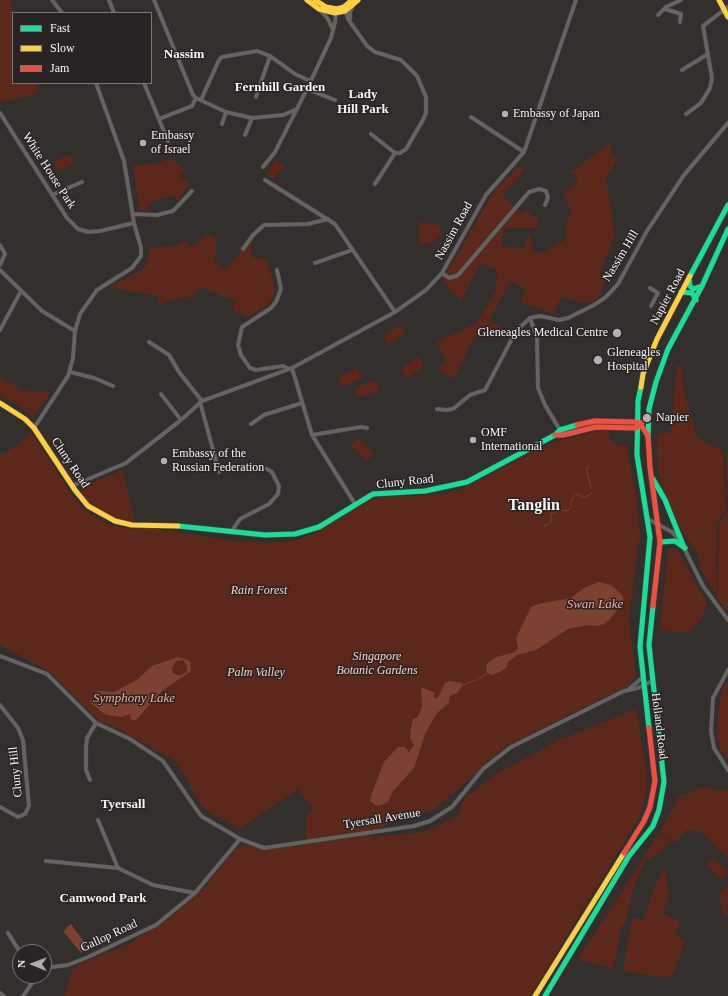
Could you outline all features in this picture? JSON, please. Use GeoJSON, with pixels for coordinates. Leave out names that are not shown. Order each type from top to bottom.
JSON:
{"type":"FeatureCollection","features":[{"type":"Feature","properties":{"kind":"main road"},"geometry":{"type":"LineString","coordinates":[[307,0],[319,9],[336,11],[344,9],[355,1]]}},
{"type":"Feature","properties":{"kind":"main road"},"geometry":{"type":"LineString","coordinates":[[315,0],[326,8],[336,11]]}},
{"type":"Feature","properties":{"kind":"main road"},"geometry":{"type":"LineString","coordinates":[[719,0],[726,8],[728,17]]}},
{"type":"Feature","properties":{"kind":"main road","name":"Napier Road"},"geometry":{"type":"LineString","coordinates":[[638,425],[643,374],[656,339],[728,205]]}},
{"type":"Feature","properties":{"kind":"main road","name":"Napier Road"},"geometry":{"type":"LineString","coordinates":[[648,436],[648,417],[662,364],[696,300],[728,229]]}},
{"type":"Feature","properties":{"kind":"main road"},"geometry":{"type":"LineString","coordinates":[[689,279],[690,286],[693,289],[702,286]]}},
{"type":"Feature","properties":{"kind":"main road"},"geometry":{"type":"LineString","coordinates":[[681,292],[692,292],[696,300]]}},
{"type":"Feature","properties":{"kind":"main road","name":"Cluny Road"},"geometry":{"type":"LineString","coordinates":[[0,403],[21,416],[34,428],[72,486],[88,506],[115,521],[132,525],[166,524],[265,535],[302,533],[326,524],[355,504],[373,494],[425,491],[467,482],[555,435],[560,430]]}},
{"type":"Feature","properties":{"kind":"main road"},"geometry":{"type":"LineString","coordinates":[[638,425],[648,417]]}},
{"type":"Feature","properties":{"kind":"main road"},"geometry":{"type":"LineString","coordinates":[[560,430],[595,421],[638,425],[648,436]]}},
{"type":"Feature","properties":{"kind":"main road","name":"Cluny Road"},"geometry":{"type":"LineString","coordinates":[[555,435],[563,435],[596,427],[638,425]]}},
{"type":"Feature","properties":{"kind":"main road","name":"Holland Road"},"geometry":{"type":"LineString","coordinates":[[534,996],[644,821],[650,807],[654,788],[654,767],[642,678],[640,647],[649,554],[648,519],[639,473],[638,425]]}},
{"type":"Feature","properties":{"kind":"main road","name":"Holland Road"},"geometry":{"type":"LineString","coordinates":[[545,996],[598,910],[629,856],[653,826],[659,810],[664,782],[649,645],[660,542],[650,467],[648,436]]}},
{"type":"Feature","properties":{"kind":"main road"},"geometry":{"type":"LineString","coordinates":[[652,479],[665,500],[684,547]]}},
{"type":"Feature","properties":{"kind":"main road"},"geometry":{"type":"LineString","coordinates":[[660,542],[675,541],[684,547]]}},
{"type":"Feature","properties":{"kind":"main road"},"geometry":{"type":"LineString","coordinates":[[589,907],[598,910]]}},
{"type":"Feature","properties":{"kind":"street"},"geometry":{"type":"LineString","coordinates":[[52,0],[61,12]]}},
{"type":"Feature","properties":{"kind":"street"},"geometry":{"type":"LineString","coordinates":[[109,0],[114,12]]}},
{"type":"Feature","properties":{"kind":"street"},"geometry":{"type":"LineString","coordinates":[[154,0],[193,95],[196,98],[226,112],[252,118],[268,118],[297,109]]}},
{"type":"Feature","properties":{"kind":"street","name":"Nassim Road"},"geometry":{"type":"LineString","coordinates":[[72,486],[126,463],[181,420],[201,402],[291,368],[395,312],[418,297],[442,273],[486,195],[524,152],[576,0]]}},
{"type":"Feature","properties":{"kind":"street"},"geometry":{"type":"LineString","coordinates":[[658,15],[665,9],[681,0]]}},
{"type":"Feature","properties":{"kind":"street"},"geometry":{"type":"LineString","coordinates":[[351,23],[350,12],[355,1]]}},
{"type":"Feature","properties":{"kind":"street"},"geometry":{"type":"LineString","coordinates":[[686,114],[701,103],[710,88],[712,78],[703,26],[726,8]]}},
{"type":"Feature","properties":{"kind":"street"},"geometry":{"type":"LineString","coordinates":[[319,9],[328,19],[332,28]]}},
{"type":"Feature","properties":{"kind":"street"},"geometry":{"type":"LineString","coordinates":[[344,9],[351,23],[367,46],[375,52],[401,60],[417,76],[426,97],[426,114],[420,128],[406,149],[400,153],[395,153],[371,134]]}},
{"type":"Feature","properties":{"kind":"street"},"geometry":{"type":"LineString","coordinates":[[665,9],[681,14],[680,22]]}},
{"type":"Feature","properties":{"kind":"street"},"geometry":{"type":"LineString","coordinates":[[263,167],[275,152],[331,38],[336,11]]}},
{"type":"Feature","properties":{"kind":"street"},"geometry":{"type":"LineString","coordinates":[[201,100],[219,60],[222,57],[257,51],[270,56],[295,74],[310,81]]}},
{"type":"Feature","properties":{"kind":"street"},"geometry":{"type":"LineString","coordinates":[[682,70],[708,54]]}},
{"type":"Feature","properties":{"kind":"street"},"geometry":{"type":"LineString","coordinates":[[256,97],[270,56]]}},
{"type":"Feature","properties":{"kind":"street"},"geometry":{"type":"LineString","coordinates":[[34,428],[70,372],[75,331],[80,314],[97,290],[132,268],[141,256],[141,248],[134,223],[122,153],[96,84]]}},
{"type":"Feature","properties":{"kind":"street"},"geometry":{"type":"LineString","coordinates":[[144,84],[168,141]]}},
{"type":"Feature","properties":{"kind":"street"},"geometry":{"type":"LineString","coordinates":[[307,89],[335,100]]}},
{"type":"Feature","properties":{"kind":"street"},"geometry":{"type":"LineString","coordinates":[[159,119],[192,106],[196,98]]}},
{"type":"Feature","properties":{"kind":"street"},"geometry":{"type":"LineString","coordinates":[[222,124],[226,112]]}},
{"type":"Feature","properties":{"kind":"street","name":"White House Park"},"geometry":{"type":"LineString","coordinates":[[0,113],[67,218],[78,229],[89,232],[100,231],[134,223]]}},
{"type":"Feature","properties":{"kind":"street"},"geometry":{"type":"LineString","coordinates":[[471,117],[524,152]]}},
{"type":"Feature","properties":{"kind":"street"},"geometry":{"type":"LineString","coordinates":[[245,135],[252,118]]}},
{"type":"Feature","properties":{"kind":"street","name":"Nassim Hill"},"geometry":{"type":"LineString","coordinates":[[530,318],[540,316],[559,320],[568,318],[594,305],[610,293],[618,284],[647,231],[684,175],[728,123]]}},
{"type":"Feature","properties":{"kind":"street"},"geometry":{"type":"LineString","coordinates":[[375,184],[395,153]]}},
{"type":"Feature","properties":{"kind":"street"},"geometry":{"type":"LineString","coordinates":[[265,180],[335,224],[395,312]]}},
{"type":"Feature","properties":{"kind":"street"},"geometry":{"type":"LineString","coordinates":[[52,195],[82,182]]}},
{"type":"Feature","properties":{"kind":"street"},"geometry":{"type":"LineString","coordinates":[[442,273],[449,278],[459,274],[529,192],[540,189],[546,190],[548,198],[545,205]]}},
{"type":"Feature","properties":{"kind":"street"},"geometry":{"type":"LineString","coordinates":[[133,214],[157,216],[173,211],[192,191]]}},
{"type":"Feature","properties":{"kind":"street"},"geometry":{"type":"LineString","coordinates":[[243,249],[253,235],[264,225],[308,224],[328,219]]}},
{"type":"Feature","properties":{"kind":"street"},"geometry":{"type":"LineString","coordinates":[[0,245],[5,254],[0,265]]}},
{"type":"Feature","properties":{"kind":"street"},"geometry":{"type":"LineString","coordinates":[[315,263],[352,250]]}},
{"type":"Feature","properties":{"kind":"street"},"geometry":{"type":"LineString","coordinates":[[0,270],[42,311],[75,331]]}},
{"type":"Feature","properties":{"kind":"street"},"geometry":{"type":"LineString","coordinates":[[277,270],[281,289],[276,302],[271,308],[242,327],[238,345],[243,358],[250,368],[256,370],[282,366],[291,368],[312,435],[355,504]]}},
{"type":"Feature","properties":{"kind":"street"},"geometry":{"type":"LineString","coordinates":[[650,288],[658,293],[651,306]]}},
{"type":"Feature","properties":{"kind":"street"},"geometry":{"type":"LineString","coordinates":[[0,330],[21,291]]}},
{"type":"Feature","properties":{"kind":"street"},"geometry":{"type":"LineString","coordinates":[[437,409],[446,410],[456,407],[470,395],[485,390],[516,331],[530,318],[537,338],[538,388],[545,405],[563,435]]}},
{"type":"Feature","properties":{"kind":"street"},"geometry":{"type":"LineString","coordinates":[[148,342],[169,356],[201,402],[219,472]]}},
{"type":"Feature","properties":{"kind":"street"},"geometry":{"type":"LineString","coordinates":[[70,372],[94,378],[113,386]]}},
{"type":"Feature","properties":{"kind":"street"},"geometry":{"type":"LineString","coordinates":[[161,394],[181,420]]}},
{"type":"Feature","properties":{"kind":"street"},"geometry":{"type":"LineString","coordinates":[[251,424],[264,415],[302,402]]}},
{"type":"Feature","properties":{"kind":"street"},"geometry":{"type":"LineString","coordinates":[[312,435],[361,427],[367,428]]}},
{"type":"Feature","properties":{"kind":"street"},"geometry":{"type":"LineString","coordinates":[[231,532],[240,519],[269,504],[278,494],[279,486],[272,472],[267,468],[261,469]]}},
{"type":"Feature","properties":{"kind":"street"},"geometry":{"type":"LineString","coordinates":[[648,519],[672,532],[684,547],[703,586],[728,620]]}},
{"type":"Feature","properties":{"kind":"street"},"geometry":{"type":"LineString","coordinates":[[0,662],[1,657]]}},
{"type":"Feature","properties":{"kind":"street","name":"Tyersall Avenue"},"geometry":{"type":"LineString","coordinates":[[1,657],[47,674],[96,723],[130,739],[163,761],[175,777],[196,811],[210,822],[240,839],[264,848],[414,826],[430,821],[452,807],[482,769],[511,747],[627,690],[652,681]]}},
{"type":"Feature","properties":{"kind":"street"},"geometry":{"type":"LineString","coordinates":[[728,670],[713,698],[711,726],[714,748],[728,770]]}},
{"type":"Feature","properties":{"kind":"street"},"geometry":{"type":"LineString","coordinates":[[627,690],[642,678]]}},
{"type":"Feature","properties":{"kind":"street","name":"Cluny Hill"},"geometry":{"type":"LineString","coordinates":[[0,705],[18,728],[23,740],[29,806],[25,814],[18,816],[0,807]]}},
{"type":"Feature","properties":{"kind":"street"},"geometry":{"type":"LineString","coordinates":[[90,780],[86,770],[86,747],[87,738],[96,723]]}},
{"type":"Feature","properties":{"kind":"street"},"geometry":{"type":"LineString","coordinates":[[98,820],[118,868]]}},
{"type":"Feature","properties":{"kind":"street","name":"Gallop Road"},"geometry":{"type":"LineString","coordinates":[[52,968],[68,965],[126,940],[156,925],[195,893],[240,839]]}},
{"type":"Feature","properties":{"kind":"street"},"geometry":{"type":"LineString","coordinates":[[46,860],[118,868],[153,885],[195,893]]}},
{"type":"Feature","properties":{"kind":"street"},"geometry":{"type":"LineString","coordinates":[[8,934],[15,944]]}},
{"type":"Feature","properties":{"kind":"street"},"geometry":{"type":"LineString","coordinates":[[23,996],[31,984]]}},
{"type":"Feature","properties":{"kind":"street"},"geometry":{"type":"LineString","coordinates":[[0,993],[4,996]]}},
{"type":"Feature","properties":{"kind":"green space"},"geometry":{"type":"Polygon","coordinates":[[[0,0],[10,0],[13,12],[12,84],[38,84],[36,94],[0,102],[0,0]]]}},
{"type":"Feature","properties":{"kind":"green space"},"geometry":{"type":"Polygon","coordinates":[[[611,142],[611,155],[617,159],[606,179],[615,233],[600,274],[606,278],[598,299],[584,303],[561,297],[553,314],[520,302],[526,290],[510,281],[489,321],[503,328],[497,341],[481,332],[474,338],[454,379],[437,369],[446,361],[437,342],[476,323],[496,291],[497,270],[480,263],[461,301],[442,281],[494,191],[519,166],[524,170],[502,196],[522,213],[528,209],[530,215],[539,217],[536,228],[504,228],[501,246],[523,249],[529,233],[534,253],[544,252],[566,239],[566,223],[572,212],[563,195],[579,181],[571,172],[611,142]]]}},
{"type":"Feature","properties":{"kind":"green space"},"geometry":{"type":"Polygon","coordinates":[[[70,155],[74,165],[58,171],[54,161],[70,155]]]}},
{"type":"Feature","properties":{"kind":"green space"},"geometry":{"type":"Polygon","coordinates":[[[170,158],[185,170],[180,176],[189,184],[177,201],[175,195],[148,203],[149,210],[140,211],[133,166],[159,163],[170,158]]]}},
{"type":"Feature","properties":{"kind":"green space"},"geometry":{"type":"Polygon","coordinates":[[[276,160],[284,166],[274,180],[266,175],[276,160]]]}},
{"type":"Feature","properties":{"kind":"green space"},"geometry":{"type":"Polygon","coordinates":[[[419,222],[437,225],[440,228],[441,236],[433,242],[419,245],[419,222]]]}},
{"type":"Feature","properties":{"kind":"green space"},"geometry":{"type":"Polygon","coordinates":[[[207,234],[216,238],[215,262],[222,268],[229,267],[253,235],[251,258],[266,259],[275,287],[273,297],[268,305],[247,317],[232,310],[235,301],[202,287],[193,296],[169,301],[157,307],[159,296],[109,287],[146,266],[150,248],[174,246],[185,241],[192,247],[207,234]]]}},
{"type":"Feature","properties":{"kind":"green space"},"geometry":{"type":"Polygon","coordinates":[[[401,325],[406,333],[388,344],[383,336],[401,325]]]}},
{"type":"Feature","properties":{"kind":"green space"},"geometry":{"type":"Polygon","coordinates":[[[419,357],[424,367],[406,378],[401,368],[419,357]]]}},
{"type":"Feature","properties":{"kind":"green space"},"geometry":{"type":"Polygon","coordinates":[[[677,365],[681,367],[684,392],[696,434],[701,440],[723,451],[726,509],[717,522],[716,595],[701,569],[698,554],[680,528],[661,484],[658,467],[657,433],[670,433],[677,365]]]}},
{"type":"Feature","properties":{"kind":"green space"},"geometry":{"type":"Polygon","coordinates":[[[357,368],[362,378],[343,387],[338,377],[357,368]]]}},
{"type":"Feature","properties":{"kind":"green space"},"geometry":{"type":"Polygon","coordinates":[[[0,376],[23,391],[51,392],[33,418],[18,405],[0,396],[0,376]]]}},
{"type":"Feature","properties":{"kind":"green space"},"geometry":{"type":"Polygon","coordinates":[[[376,380],[379,391],[358,398],[355,387],[376,380]]]}},
{"type":"Feature","properties":{"kind":"green space","name":"Singapore Botanic Gardens"},"geometry":{"type":"Polygon","coordinates":[[[608,429],[610,440],[620,446],[626,445],[636,494],[640,535],[629,617],[636,677],[626,687],[510,744],[488,761],[472,777],[433,810],[392,820],[368,837],[419,833],[431,829],[457,816],[465,798],[495,775],[557,741],[636,709],[645,761],[647,790],[638,819],[530,996],[64,996],[72,971],[78,964],[127,945],[171,917],[205,887],[236,848],[248,845],[265,850],[306,844],[306,819],[313,808],[298,789],[240,829],[212,814],[202,806],[177,762],[117,728],[99,721],[51,672],[0,645],[0,453],[3,454],[20,443],[31,432],[73,497],[87,512],[106,524],[129,529],[152,528],[233,541],[267,543],[293,541],[315,533],[364,502],[374,498],[450,493],[470,485],[538,449],[561,440],[608,429]]]}},
{"type":"Feature","properties":{"kind":"green space"},"geometry":{"type":"Polygon","coordinates":[[[358,438],[374,453],[367,461],[351,446],[358,438]]]}},
{"type":"Feature","properties":{"kind":"green space"},"geometry":{"type":"Polygon","coordinates":[[[726,451],[728,451],[728,508],[726,451]]]}},
{"type":"Feature","properties":{"kind":"green space"},"geometry":{"type":"Polygon","coordinates":[[[122,470],[135,521],[118,520],[106,515],[88,504],[81,495],[82,487],[122,470]]]}},
{"type":"Feature","properties":{"kind":"green space"},"geometry":{"type":"Polygon","coordinates":[[[728,508],[728,613],[717,598],[719,525],[728,508]]]}},
{"type":"Feature","properties":{"kind":"green space"},"geometry":{"type":"Polygon","coordinates":[[[668,548],[673,548],[679,552],[707,604],[702,618],[690,632],[660,631],[668,548]]]}},
{"type":"Feature","properties":{"kind":"green space"},"geometry":{"type":"Polygon","coordinates":[[[728,682],[728,760],[720,749],[717,735],[718,714],[722,692],[724,686],[728,682]]]}},
{"type":"Feature","properties":{"kind":"green space"},"geometry":{"type":"Polygon","coordinates":[[[704,787],[712,788],[717,791],[728,790],[728,859],[700,831],[686,830],[675,843],[660,832],[679,796],[704,787]]]}},
{"type":"Feature","properties":{"kind":"green space"},"geometry":{"type":"Polygon","coordinates":[[[659,833],[671,842],[651,859],[647,858],[635,883],[625,923],[622,925],[613,969],[579,960],[579,958],[659,833]]]}},
{"type":"Feature","properties":{"kind":"green space"},"geometry":{"type":"Polygon","coordinates":[[[714,858],[728,872],[721,880],[707,865],[714,858]]]}},
{"type":"Feature","properties":{"kind":"green space"},"geometry":{"type":"Polygon","coordinates":[[[665,867],[669,896],[662,913],[680,922],[676,935],[685,942],[674,971],[671,976],[659,977],[623,971],[632,917],[643,921],[655,886],[665,867]]]}},
{"type":"Feature","properties":{"kind":"green space"},"geometry":{"type":"Polygon","coordinates":[[[728,885],[728,917],[725,916],[718,895],[728,885]]]}},
{"type":"Feature","properties":{"kind":"water","name":"Swan Lake"},"geometry":{"type":"Polygon","coordinates":[[[599,582],[611,585],[622,595],[623,598],[623,603],[604,624],[596,626],[588,625],[568,629],[536,650],[517,655],[508,662],[507,667],[500,672],[492,675],[488,673],[486,670],[487,664],[496,657],[513,653],[518,649],[516,638],[531,607],[538,604],[571,598],[584,588],[599,582]]]}},
{"type":"Feature","properties":{"kind":"water","name":"Symphony Lake"},"geometry":{"type":"Polygon","coordinates":[[[178,657],[190,661],[191,671],[163,690],[136,720],[132,720],[130,718],[131,714],[121,717],[106,715],[90,702],[97,691],[114,692],[137,680],[152,666],[178,657]],[[183,660],[176,661],[172,668],[173,673],[179,676],[187,672],[187,666],[183,660]]]}},
{"type":"Feature","properties":{"kind":"water"},"geometry":{"type":"Polygon","coordinates":[[[449,681],[462,683],[461,688],[457,693],[450,696],[449,703],[437,713],[425,734],[414,768],[393,791],[388,802],[378,806],[374,804],[370,801],[371,796],[384,762],[398,747],[405,747],[409,752],[414,745],[410,738],[411,727],[413,719],[417,718],[422,707],[421,687],[435,693],[433,697],[437,699],[445,683],[449,681]]]}},
{"type":"Feature","properties":{"kind":"water"},"geometry":{"type":"Polygon","coordinates":[[[71,924],[88,947],[81,953],[63,931],[71,924]]]}},
{"type":"Feature","properties":{"kind":"waterway"},"geometry":{"type":"LineString","coordinates":[[589,466],[586,468],[591,488]]}},
{"type":"Feature","properties":{"kind":"waterway"},"geometry":{"type":"LineString","coordinates":[[584,498],[592,493]]}},
{"type":"Feature","properties":{"kind":"waterway"},"geometry":{"type":"LineString","coordinates":[[579,495],[583,497]]}},
{"type":"Feature","properties":{"kind":"waterway"},"geometry":{"type":"LineString","coordinates":[[571,502],[574,497]]}},
{"type":"Feature","properties":{"kind":"waterway"},"geometry":{"type":"LineString","coordinates":[[564,511],[571,507]]}},
{"type":"Feature","properties":{"kind":"waterway"},"geometry":{"type":"LineString","coordinates":[[556,512],[560,510]]}},
{"type":"Feature","properties":{"kind":"waterway"},"geometry":{"type":"LineString","coordinates":[[551,523],[551,513],[554,513]]}},
{"type":"Feature","properties":{"kind":"waterway"},"geometry":{"type":"LineString","coordinates":[[544,526],[548,524]]}},
{"type":"Feature","properties":{"kind":"waterway"},"geometry":{"type":"LineString","coordinates":[[478,679],[488,673]]}},
{"type":"Feature","properties":{"kind":"waterway"},"geometry":{"type":"LineString","coordinates":[[461,686],[475,680]]}},
{"type":"Feature","properties":{"kind":"traffic: fast"},"geometry":{"type":"LineString","coordinates":[[690,276],[728,205]]}},
{"type":"Feature","properties":{"kind":"traffic: fast"},"geometry":{"type":"LineString","coordinates":[[648,437],[649,409],[656,382],[668,349],[702,286],[728,229]]}},
{"type":"Feature","properties":{"kind":"traffic: fast"},"geometry":{"type":"LineString","coordinates":[[689,279],[690,286],[693,289],[702,286]]}},
{"type":"Feature","properties":{"kind":"traffic: fast"},"geometry":{"type":"LineString","coordinates":[[681,292],[692,293],[696,300]]}},
{"type":"Feature","properties":{"kind":"traffic: fast"},"geometry":{"type":"LineString","coordinates":[[641,387],[638,401],[637,455],[650,537],[640,647],[649,728]]}},
{"type":"Feature","properties":{"kind":"traffic: fast"},"geometry":{"type":"LineString","coordinates":[[178,526],[265,535],[295,534],[319,527],[373,494],[425,491],[467,482],[555,435],[560,430],[577,425]]}},
{"type":"Feature","properties":{"kind":"traffic: fast"},"geometry":{"type":"LineString","coordinates":[[653,479],[665,500],[683,545]]}},
{"type":"Feature","properties":{"kind":"traffic: fast"},"geometry":{"type":"LineString","coordinates":[[660,542],[675,541],[685,548]]}},
{"type":"Feature","properties":{"kind":"traffic: fast"},"geometry":{"type":"LineString","coordinates":[[545,996],[629,856],[653,826],[659,810],[664,782],[649,645],[653,606]]}},
{"type":"Feature","properties":{"kind":"traffic: slow"},"geometry":{"type":"LineString","coordinates":[[307,0],[319,9],[335,13],[345,11],[358,0]]}},
{"type":"Feature","properties":{"kind":"traffic: slow"},"geometry":{"type":"LineString","coordinates":[[315,0],[326,7],[337,9],[344,7],[352,0]]}},
{"type":"Feature","properties":{"kind":"traffic: slow"},"geometry":{"type":"LineString","coordinates":[[719,0],[728,17]]}},
{"type":"Feature","properties":{"kind":"traffic: slow"},"geometry":{"type":"LineString","coordinates":[[641,387],[643,374],[657,339],[690,276]]}},
{"type":"Feature","properties":{"kind":"traffic: slow"},"geometry":{"type":"LineString","coordinates":[[0,403],[25,419],[34,428],[75,490],[88,506],[115,521],[132,525],[178,526]]}},
{"type":"Feature","properties":{"kind":"traffic: slow"},"geometry":{"type":"LineString","coordinates":[[535,996],[624,853]]}},
{"type":"Feature","properties":{"kind":"traffic: jam"},"geometry":{"type":"LineString","coordinates":[[555,435],[563,435],[596,427],[636,428],[648,417]]}},
{"type":"Feature","properties":{"kind":"traffic: jam"},"geometry":{"type":"LineString","coordinates":[[577,425],[595,421],[636,422],[641,425],[648,436]]}},
{"type":"Feature","properties":{"kind":"traffic: jam"},"geometry":{"type":"LineString","coordinates":[[648,437],[650,467],[660,542],[653,606]]}},
{"type":"Feature","properties":{"kind":"traffic: jam"},"geometry":{"type":"LineString","coordinates":[[624,853],[644,821],[650,807],[655,781],[649,728]]}},
{"type":"Feature","properties":{"kind":"place","name":"Embassy of Japan"},"geometry":{"type":"Point","coordinates":[505,114]}},
{"type":"Feature","properties":{"kind":"place","name":"Embassy of Israel"},"geometry":{"type":"Point","coordinates":[143,143]}},
{"type":"Feature","properties":{"kind":"place","name":"Gleneagles Medical Centre"},"geometry":{"type":"Point","coordinates":[617,333]}},
{"type":"Feature","properties":{"kind":"place","name":"Gleneagles Hospital"},"geometry":{"type":"Point","coordinates":[598,360]}},
{"type":"Feature","properties":{"kind":"place","name":"Napier"},"geometry":{"type":"Point","coordinates":[647,418]}},
{"type":"Feature","properties":{"kind":"place","name":"OMF International"},"geometry":{"type":"Point","coordinates":[473,440]}},
{"type":"Feature","properties":{"kind":"place","name":"Embassy of the Russian Federation"},"geometry":{"type":"Point","coordinates":[164,461]}},
{"type":"Feature","properties":{"kind":"district","name":"Nassim"},"geometry":{"type":"Point","coordinates":[184,55]}},
{"type":"Feature","properties":{"kind":"district","name":"Fernhill Garden"},"geometry":{"type":"Point","coordinates":[280,88]}},
{"type":"Feature","properties":{"kind":"district","name":"Lady Hill Park"},"geometry":{"type":"Point","coordinates":[363,102]}},
{"type":"Feature","properties":{"kind":"district","name":"Tanglin"},"geometry":{"type":"Point","coordinates":[534,506]}},
{"type":"Feature","properties":{"kind":"district","name":"Tyersall"},"geometry":{"type":"Point","coordinates":[123,805]}},
{"type":"Feature","properties":{"kind":"district","name":"Camwood Park"},"geometry":{"type":"Point","coordinates":[103,899]}},
{"type":"Feature","properties":{"kind":"park label","name":"Rain Forest"},"geometry":{"type":"Point","coordinates":[259,591]}},
{"type":"Feature","properties":{"kind":"park label","name":"Palm Valley"},"geometry":{"type":"Point","coordinates":[256,673]}}]}
